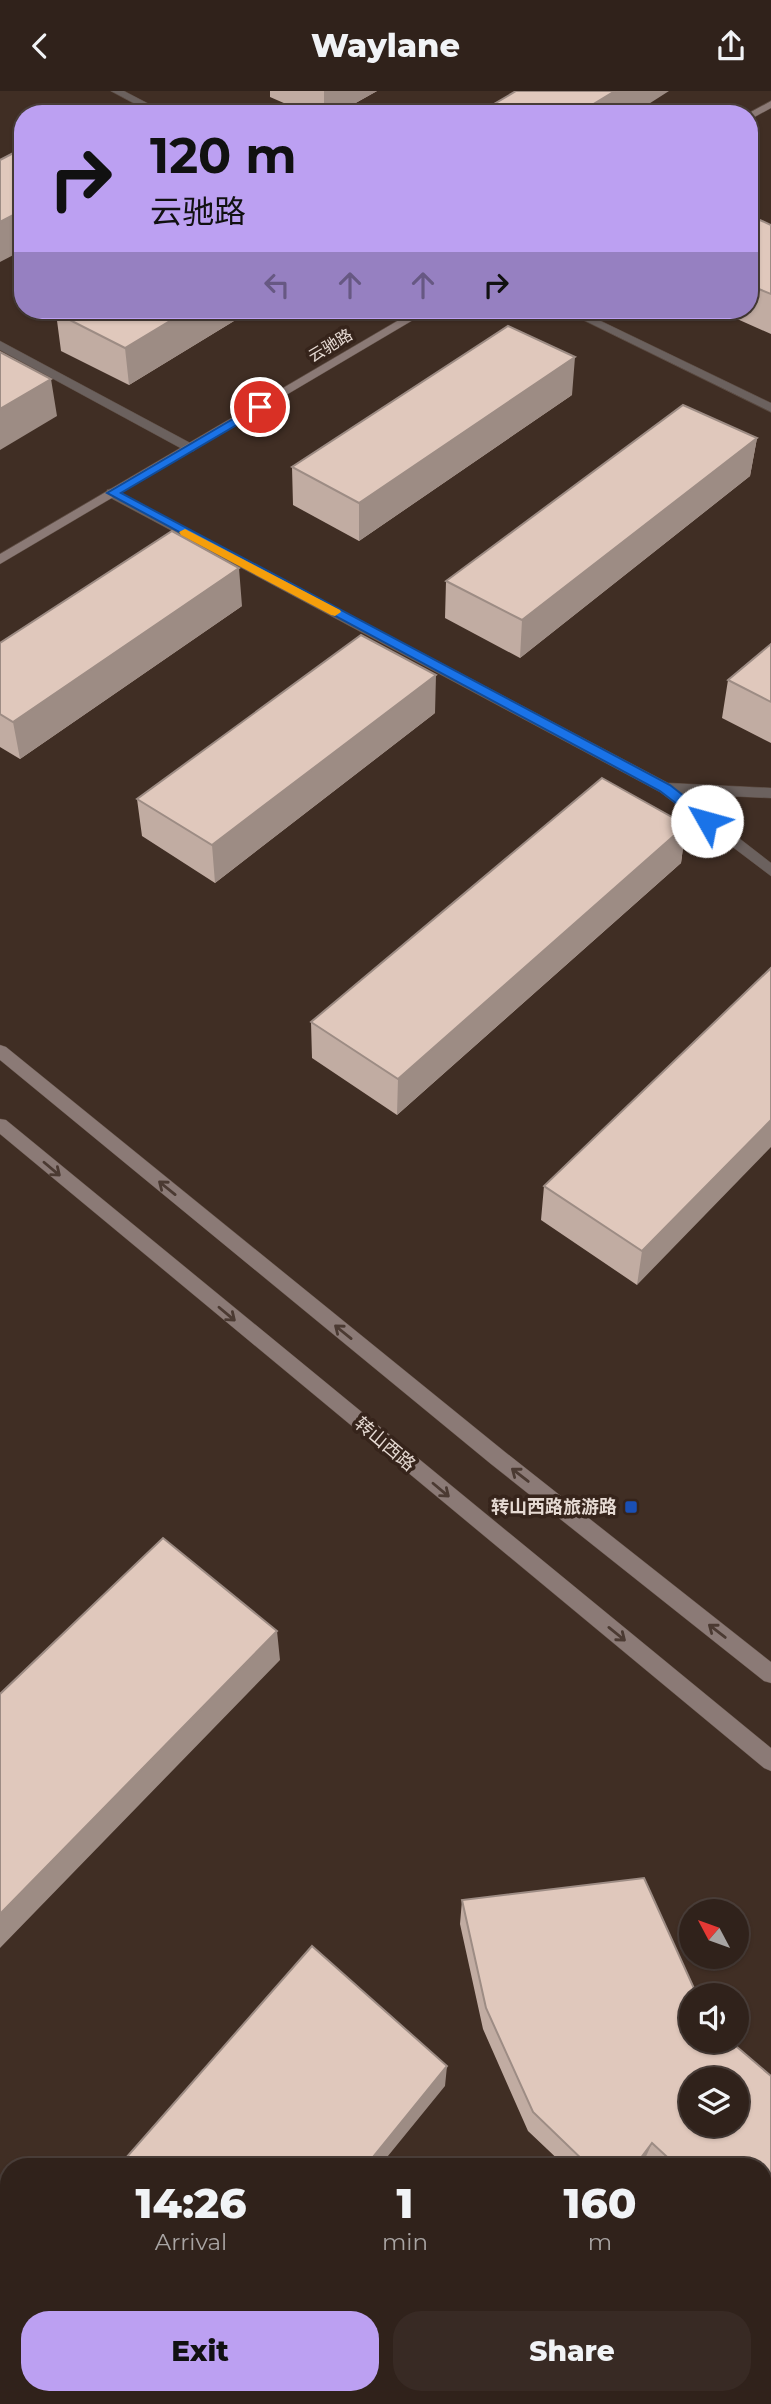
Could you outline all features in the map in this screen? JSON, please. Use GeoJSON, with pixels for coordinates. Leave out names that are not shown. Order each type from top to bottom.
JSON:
{"type":"FeatureCollection","features":[{"type":"Feature","properties":{"kind":"main road","name":"云驰路"},"geometry":{"type":"LineString","coordinates":[[0,560],[409,319]]}},
{"type":"Feature","properties":{"kind":"main road"},"geometry":{"type":"LineString","coordinates":[[0,1051],[498,1458],[771,1674]]}},
{"type":"Feature","properties":{"kind":"main road","name":"转山西路"},"geometry":{"type":"LineString","coordinates":[[0,1125],[771,1761]]}},
{"type":"Feature","properties":{"kind":"street"},"geometry":{"type":"LineString","coordinates":[[116,91],[145,105]]}},
{"type":"Feature","properties":{"kind":"street"},"geometry":{"type":"LineString","coordinates":[[588,319],[771,408]]}},
{"type":"Feature","properties":{"kind":"street"},"geometry":{"type":"LineString","coordinates":[[0,345],[190,448]]}},
{"type":"Feature","properties":{"kind":"street"},"geometry":{"type":"LineString","coordinates":[[112,493],[665,788],[771,871]]}},
{"type":"Feature","properties":{"kind":"street"},"geometry":{"type":"LineString","coordinates":[[665,788],[771,793]]}},
{"type":"Feature","properties":{"kind":"building"},"geometry":{"type":"Polygon","coordinates":[[[516,91],[615,91],[592,105],[492,105],[516,91]]]}},
{"type":"Feature","properties":{"kind":"building"},"geometry":{"type":"Polygon","coordinates":[[[14,153],[14,215],[0,222],[0,160],[14,153]]]}},
{"type":"Feature","properties":{"kind":"building"},"geometry":{"type":"Polygon","coordinates":[[[758,219],[771,225],[771,294],[758,289],[758,219]]]}},
{"type":"Feature","properties":{"kind":"building"},"geometry":{"type":"Polygon","coordinates":[[[68,319],[173,319],[125,348],[68,319]]]}},
{"type":"Feature","properties":{"kind":"building"},"geometry":{"type":"Polygon","coordinates":[[[508,326],[575,357],[359,503],[292,467],[508,326]]]}},
{"type":"Feature","properties":{"kind":"building"},"geometry":{"type":"Polygon","coordinates":[[[0,352],[51,379],[0,409],[0,352]]]}},
{"type":"Feature","properties":{"kind":"building"},"geometry":{"type":"Polygon","coordinates":[[[683,405],[757,438],[522,620],[446,581],[683,405]]]}},
{"type":"Feature","properties":{"kind":"building"},"geometry":{"type":"Polygon","coordinates":[[[172,531],[239,568],[13,722],[0,714],[0,643],[172,531]]]}},
{"type":"Feature","properties":{"kind":"building"},"geometry":{"type":"Polygon","coordinates":[[[361,635],[436,675],[212,845],[137,799],[361,635]]]}},
{"type":"Feature","properties":{"kind":"building"},"geometry":{"type":"Polygon","coordinates":[[[771,644],[771,702],[728,680],[771,644]]]}},
{"type":"Feature","properties":{"kind":"building"},"geometry":{"type":"Polygon","coordinates":[[[602,778],[686,825],[398,1079],[311,1022],[602,778]]]}},
{"type":"Feature","properties":{"kind":"building"},"geometry":{"type":"Polygon","coordinates":[[[771,968],[771,1120],[642,1251],[544,1186],[771,968]]]}},
{"type":"Feature","properties":{"kind":"building"},"geometry":{"type":"Polygon","coordinates":[[[163,1538],[277,1631],[0,1914],[0,1694],[163,1538]]]}},
{"type":"Feature","properties":{"kind":"building"},"geometry":{"type":"Polygon","coordinates":[[[644,1878],[679,1955],[679,1969],[685,1969],[692,1983],[679,1983],[679,2053],[744,2053],[771,2076],[771,2158],[668,2158],[652,2143],[641,2158],[581,2158],[533,2112],[486,2008],[462,1900],[644,1878]]]}},
{"type":"Feature","properties":{"kind":"building"},"geometry":{"type":"Polygon","coordinates":[[[312,1946],[447,2066],[372,2158],[126,2158],[312,1946]]]}},
{"type":"Feature","properties":{"kind":"slow traffic"},"geometry":{"type":"LineString","coordinates":[[185,532],[335,612]]}},
{"type":"Feature","properties":{"kind":"place","name":"转山西路旅游路"},"geometry":{"type":"Point","coordinates":[631,1507]}},
{"type":"Feature","properties":{"kind":"route"},"geometry":{"type":"LineString","coordinates":[[260,407],[112,493],[665,788],[707,821]]}}]}
